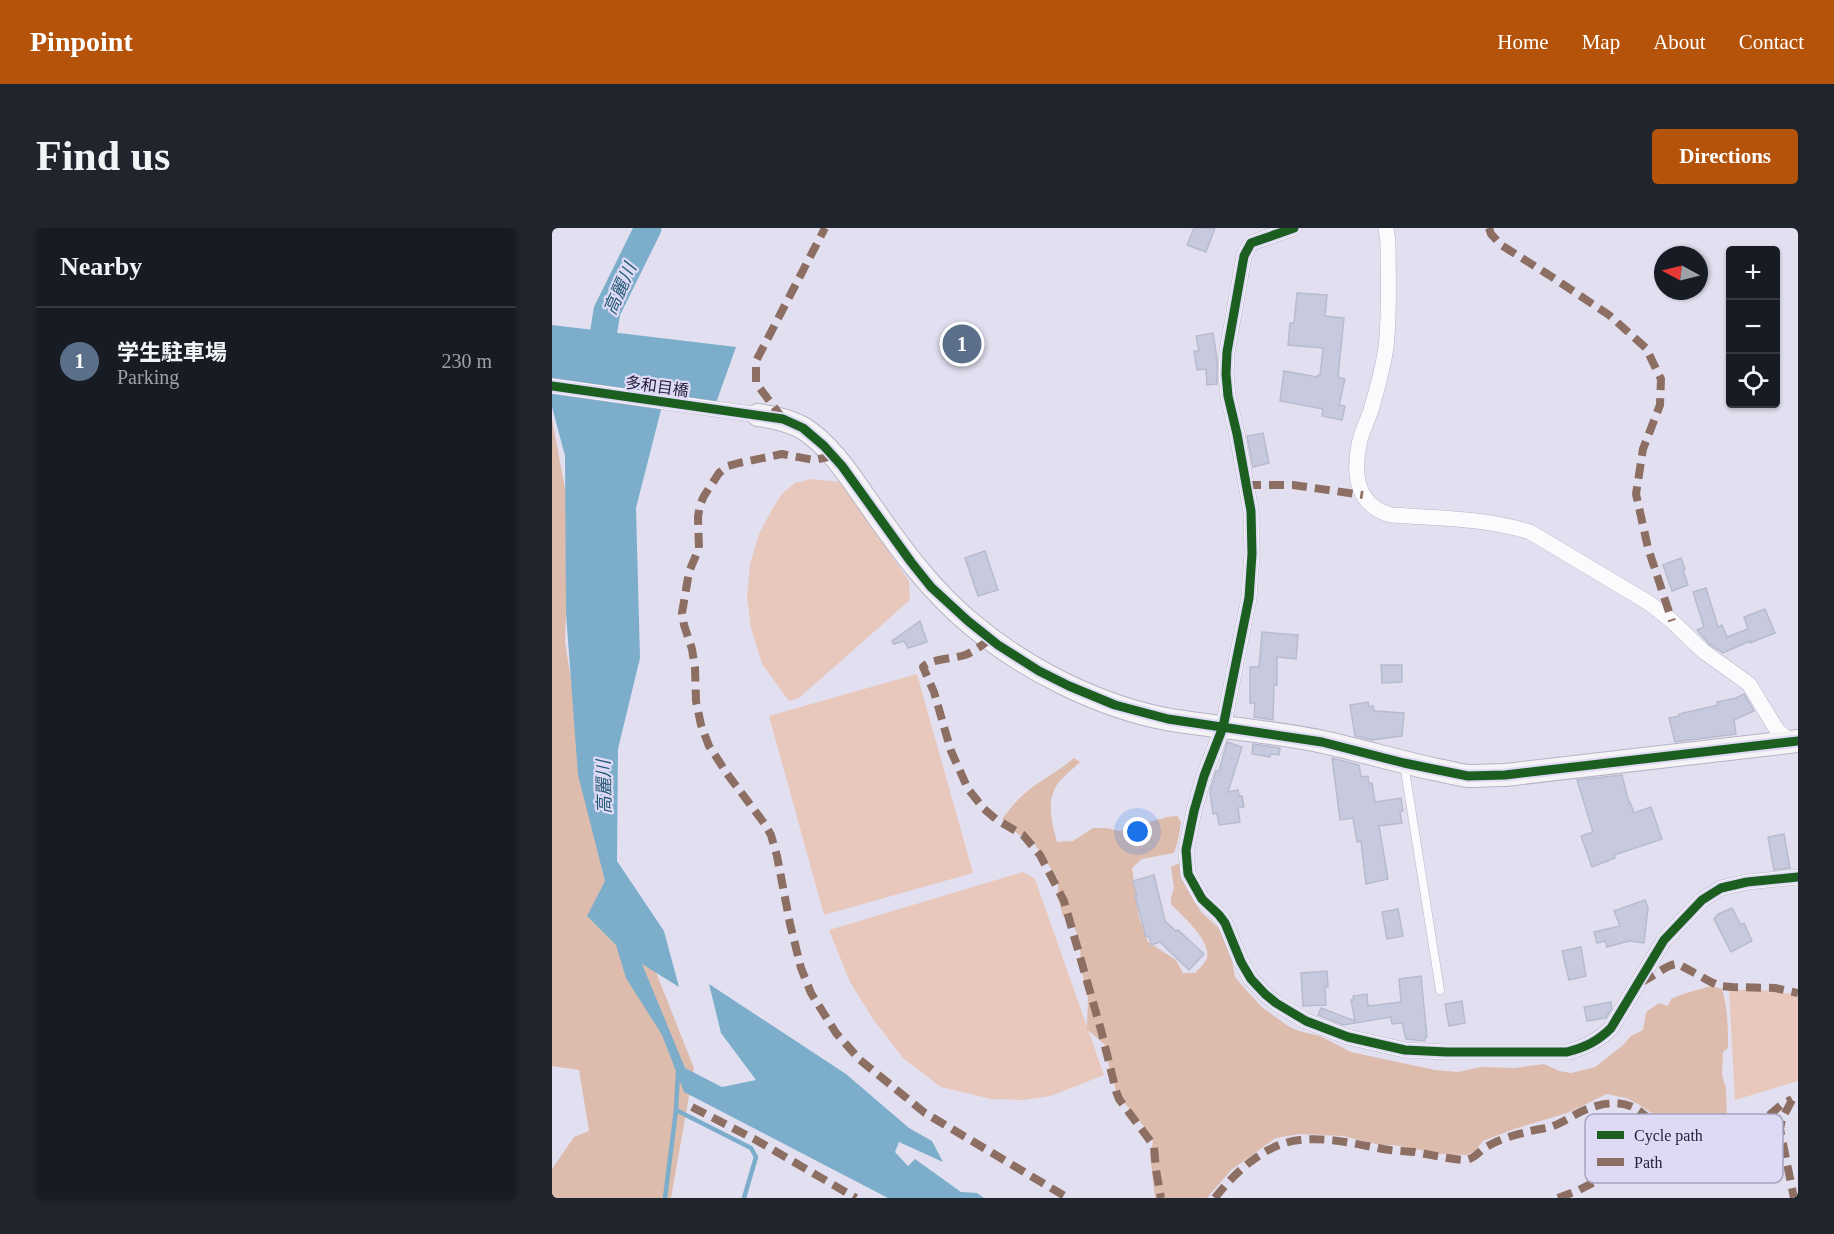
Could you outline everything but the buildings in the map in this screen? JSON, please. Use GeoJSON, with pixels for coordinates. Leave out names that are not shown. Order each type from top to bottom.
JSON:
{"type":"FeatureCollection","features":[{"type":"Feature","properties":{"kind":"street"},"geometry":{"type":"LineString","coordinates":[[1386,228],[1388,330],[1371,409],[1359,443],[1356,468],[1359,485],[1369,504],[1391,515],[1474,520],[1530,532],[1650,603],[1703,651],[1749,684],[1777,730],[1796,743]]}},
{"type":"Feature","properties":{"kind":"street"},"geometry":{"type":"LineString","coordinates":[[1283,230],[1251,243],[1244,256],[1227,352],[1228,396],[1251,511],[1252,554],[1249,598],[1223,727],[1204,776],[1186,850],[1188,874],[1202,900],[1225,922],[1241,962],[1251,979],[1264,994],[1306,1022],[1348,1037],[1405,1050],[1567,1052],[1586,1047],[1600,1039],[1611,1028],[1664,940],[1702,900],[1721,888],[1747,882],[1798,877]]}},
{"type":"Feature","properties":{"kind":"street","name":"多和目橋"},"geometry":{"type":"LineString","coordinates":[[552,386],[758,415]]}},
{"type":"Feature","properties":{"kind":"street"},"geometry":{"type":"LineString","coordinates":[[758,415],[783,419],[803,428],[824,446],[842,466],[911,562],[931,586],[968,621],[998,645],[1048,676],[1115,705],[1168,719],[1322,742],[1467,776],[1505,775],[1796,743]]}},
{"type":"Feature","properties":{"kind":"lane"},"geometry":{"type":"LineString","coordinates":[[1404,763],[1440,990]]}},
{"type":"Feature","properties":{"kind":"shaded area"},"geometry":{"type":"Polygon","coordinates":[[[552,419],[569,510],[565,642],[586,774],[646,947],[694,1068],[671,1198],[552,1198],[552,1169],[574,1137],[589,1131],[579,1070],[552,1066],[552,419]]]}},
{"type":"Feature","properties":{"kind":"shaded area"},"geometry":{"type":"Polygon","coordinates":[[[811,479],[841,482],[909,581],[910,600],[799,698],[789,701],[762,664],[751,628],[747,598],[750,564],[759,534],[782,494],[795,483],[811,479]]]}},
{"type":"Feature","properties":{"kind":"shaded area"},"geometry":{"type":"Polygon","coordinates":[[[917,674],[973,873],[824,915],[769,716],[917,674]]]}},
{"type":"Feature","properties":{"kind":"shaded area"},"geometry":{"type":"Polygon","coordinates":[[[1074,758],[1080,762],[1059,782],[1052,796],[1051,811],[1057,842],[1073,841],[1093,828],[1119,831],[1177,816],[1181,822],[1174,853],[1142,859],[1132,868],[1139,917],[1148,942],[1176,960],[1183,973],[1195,973],[1206,960],[1207,951],[1195,929],[1171,904],[1174,887],[1171,867],[1179,863],[1181,878],[1192,898],[1202,913],[1220,929],[1232,961],[1235,977],[1246,990],[1263,1008],[1288,1026],[1320,1036],[1351,1052],[1435,1070],[1458,1072],[1481,1067],[1515,1068],[1544,1064],[1559,1071],[1571,1073],[1595,1067],[1631,1036],[1643,1030],[1646,1012],[1659,1003],[1668,1006],[1671,999],[1711,986],[1722,989],[1727,1011],[1728,1048],[1723,1052],[1722,1075],[1726,1088],[1727,1114],[1653,1114],[1626,1098],[1607,1094],[1567,1113],[1483,1141],[1475,1151],[1467,1155],[1442,1154],[1393,1145],[1380,1145],[1343,1136],[1300,1134],[1276,1138],[1231,1170],[1207,1198],[1155,1198],[1150,1155],[1153,1142],[1147,1130],[1117,1094],[1105,1045],[1087,1029],[1088,992],[1082,972],[1079,941],[1074,927],[1063,916],[1058,898],[1058,879],[1034,843],[1018,834],[1002,819],[1024,794],[1074,758]]]}},
{"type":"Feature","properties":{"kind":"shaded area"},"geometry":{"type":"Polygon","coordinates":[[[1023,872],[1035,879],[1104,1075],[1051,1096],[1024,1100],[991,1099],[941,1087],[903,1058],[873,1019],[850,982],[829,930],[1023,872]]]}},
{"type":"Feature","properties":{"kind":"shaded area"},"geometry":{"type":"Polygon","coordinates":[[[1729,990],[1761,990],[1798,995],[1798,1081],[1735,1100],[1729,990]]]}},
{"type":"Feature","properties":{"kind":"water","name":"高麗川"},"geometry":{"type":"Polygon","coordinates":[[[552,325],[736,347],[716,403],[663,402],[636,508],[640,658],[618,749],[617,861],[664,931],[679,987],[642,964],[685,1068],[722,1087],[756,1080],[721,1033],[709,984],[846,1074],[909,1128],[932,1141],[943,1162],[899,1142],[895,1152],[908,1166],[915,1159],[961,1192],[977,1193],[984,1198],[888,1198],[684,1092],[662,1035],[626,978],[616,945],[587,916],[605,881],[578,775],[566,613],[565,456],[552,407],[552,325]]]}},
{"type":"Feature","properties":{"kind":"waterway","name":"高麗川"},"geometry":{"type":"LineString","coordinates":[[598,367],[607,311],[648,228]]}},
{"type":"Feature","properties":{"kind":"waterway"},"geometry":{"type":"LineString","coordinates":[[665,1198],[676,1110],[678,1072]]}},
{"type":"Feature","properties":{"kind":"waterway"},"geometry":{"type":"LineString","coordinates":[[676,1110],[751,1148],[756,1157],[744,1198]]}},
{"type":"Feature","properties":{"kind":"marked path"},"geometry":{"type":"LineString","coordinates":[[783,419],[756,383],[756,361],[825,228]]}},
{"type":"Feature","properties":{"kind":"marked path"},"geometry":{"type":"LineString","coordinates":[[1489,228],[1491,234],[1501,245],[1609,315],[1646,348],[1661,379],[1660,405],[1643,449],[1636,494],[1648,548],[1672,621]]}},
{"type":"Feature","properties":{"kind":"marked path"},"geometry":{"type":"LineString","coordinates":[[833,456],[814,460],[782,454],[728,466],[719,473],[704,496],[698,517],[699,548],[689,572],[682,613],[692,649],[696,701],[701,725],[709,746],[771,835],[801,968],[811,993],[836,1033],[860,1060],[925,1113],[1068,1198]]}},
{"type":"Feature","properties":{"kind":"marked path"},"geometry":{"type":"LineString","coordinates":[[1246,485],[1293,485],[1363,495]]}},
{"type":"Feature","properties":{"kind":"marked path"},"geometry":{"type":"LineString","coordinates":[[990,639],[965,655],[936,661],[923,667],[934,692],[951,751],[968,789],[984,809],[997,820],[1023,835],[1040,855],[1064,901],[1116,1091],[1119,1099],[1154,1146],[1161,1198]]}},
{"type":"Feature","properties":{"kind":"marked path"},"geometry":{"type":"LineString","coordinates":[[1641,982],[1678,964],[1720,986],[1775,988],[1798,993]]}},
{"type":"Feature","properties":{"kind":"marked path"},"geometry":{"type":"LineString","coordinates":[[1770,1114],[1792,1099]]}},
{"type":"Feature","properties":{"kind":"marked path"},"geometry":{"type":"LineString","coordinates":[[1783,1117],[1792,1100]]}},
{"type":"Feature","properties":{"kind":"marked path"},"geometry":{"type":"LineString","coordinates":[[1215,1198],[1252,1160],[1287,1142],[1310,1139],[1331,1140],[1465,1160],[1498,1141],[1550,1127],[1587,1109],[1604,1104],[1619,1103],[1631,1106],[1643,1114]]}},
{"type":"Feature","properties":{"kind":"marked path"},"geometry":{"type":"LineString","coordinates":[[692,1107],[756,1140],[856,1198]]}},
{"type":"Feature","properties":{"kind":"marked path"},"geometry":{"type":"LineString","coordinates":[[1783,1144],[1794,1198]]}},
{"type":"Feature","properties":{"kind":"marked path"},"geometry":{"type":"LineString","coordinates":[[1558,1198],[1593,1183]]}},
{"type":"Feature","properties":{"kind":"cycle path"},"geometry":{"type":"LineString","coordinates":[[1294,228],[1251,243],[1244,256],[1227,352],[1228,396],[1251,511],[1252,554],[1249,598],[1223,727],[1204,776],[1186,850],[1188,874],[1202,899],[1225,923],[1241,962],[1251,979],[1276,1003],[1306,1021],[1348,1037],[1405,1050],[1567,1052],[1591,1043],[1611,1028],[1664,940],[1702,900],[1721,888],[1747,882],[1798,877]]}},
{"type":"Feature","properties":{"kind":"cycle path"},"geometry":{"type":"LineString","coordinates":[[552,386],[783,419],[803,428],[842,466],[931,587],[968,621],[998,645],[1039,671],[1115,705],[1168,719],[1322,742],[1404,763],[1468,776],[1505,775],[1798,741]]}},
{"type":"Feature","properties":{"kind":"place","name":"学生駐車場"},"geometry":{"type":"Point","coordinates":[962,344]}}]}
